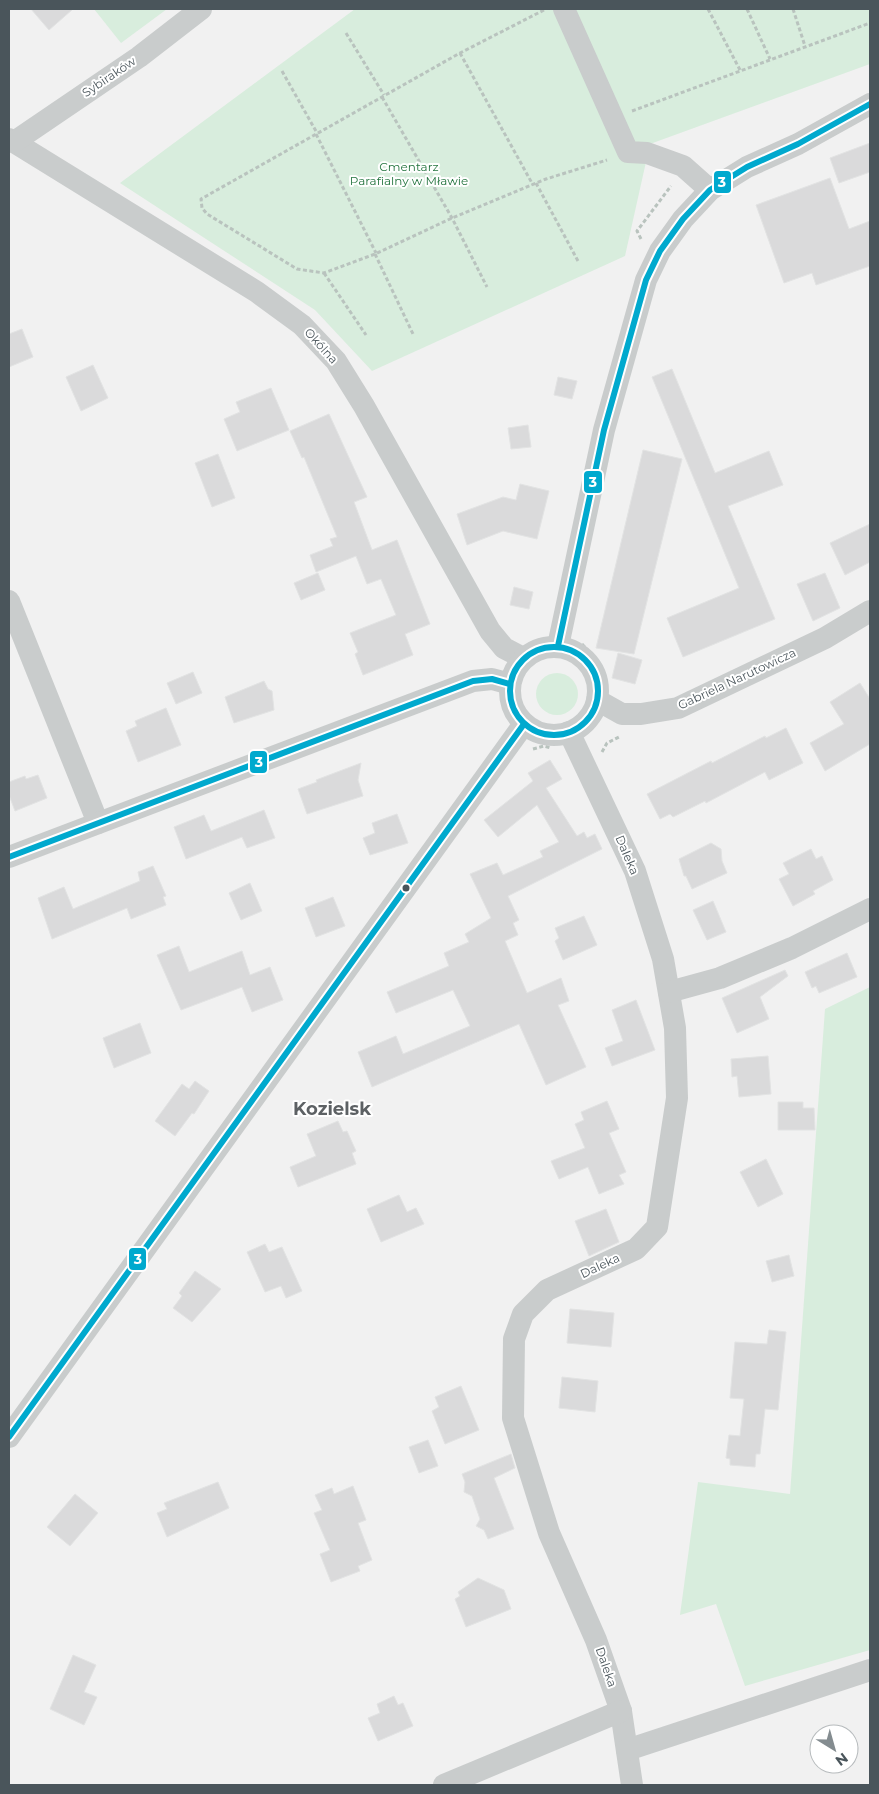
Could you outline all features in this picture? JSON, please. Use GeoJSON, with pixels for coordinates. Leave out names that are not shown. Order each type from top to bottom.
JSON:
{"type":"FeatureCollection","features":[{"type":"Feature","properties":{"kind":"street","name":"Sybiraków"},"geometry":{"type":"LineString","coordinates":[[12,141],[139,57],[201,9]]}},
{"type":"Feature","properties":{"kind":"street"},"geometry":{"type":"LineString","coordinates":[[564,9],[613,118],[637,152],[683,166],[710,190]]}},
{"type":"Feature","properties":{"kind":"street"},"geometry":{"type":"LineString","coordinates":[[558,646],[604,430],[646,280],[660,251],[683,219],[710,190],[747,167],[798,144],[870,104]]}},
{"type":"Feature","properties":{"kind":"street","name":"Okólna"},"geometry":{"type":"LineString","coordinates":[[12,141],[257,292],[302,325],[336,361],[364,406],[490,631],[504,648],[523,658]]}},
{"type":"Feature","properties":{"kind":"street"},"geometry":{"type":"LineString","coordinates":[[9,601],[98,823]]}},
{"type":"Feature","properties":{"kind":"street","name":"Gabriela Narutowicza"},"geometry":{"type":"LineString","coordinates":[[604,693],[622,714],[641,714],[678,708],[825,638],[870,611]]}},
{"type":"Feature","properties":{"kind":"street"},"geometry":{"type":"LineString","coordinates":[[558,646],[579,653],[590,664],[598,685],[604,693],[583,724],[562,740],[555,735],[540,733],[524,724],[510,700],[510,684],[514,671],[523,658],[543,648],[558,646]]}},
{"type":"Feature","properties":{"kind":"street"},"geometry":{"type":"LineString","coordinates":[[9,857],[473,681],[492,679],[510,684]]}},
{"type":"Feature","properties":{"kind":"street"},"geometry":{"type":"LineString","coordinates":[[9,1437],[524,724]]}},
{"type":"Feature","properties":{"kind":"street","name":"Daleka"},"geometry":{"type":"LineString","coordinates":[[562,740],[635,871],[663,958],[675,1028],[677,1098],[657,1227],[636,1249],[547,1290],[523,1314],[514,1339],[513,1418],[549,1533],[596,1640],[621,1711],[632,1785]]}},
{"type":"Feature","properties":{"kind":"street"},"geometry":{"type":"LineString","coordinates":[[669,992],[720,978],[792,948],[870,909]]}},
{"type":"Feature","properties":{"kind":"street"},"geometry":{"type":"LineString","coordinates":[[627,1750],[870,1671]]}},
{"type":"Feature","properties":{"kind":"street"},"geometry":{"type":"LineString","coordinates":[[444,1785],[621,1711]]}},
{"type":"Feature","properties":{"kind":"path"},"geometry":{"type":"LineString","coordinates":[[531,9],[534,15]]}},
{"type":"Feature","properties":{"kind":"path"},"geometry":{"type":"LineString","coordinates":[[547,9],[460,52],[201,198],[202,208],[207,214],[297,269],[324,273],[376,254],[452,218],[534,184],[637,152]]}},
{"type":"Feature","properties":{"kind":"path"},"geometry":{"type":"LineString","coordinates":[[708,9],[740,70]]}},
{"type":"Feature","properties":{"kind":"path"},"geometry":{"type":"LineString","coordinates":[[747,9],[770,59]]}},
{"type":"Feature","properties":{"kind":"path"},"geometry":{"type":"LineString","coordinates":[[793,9],[805,46]]}},
{"type":"Feature","properties":{"kind":"path"},"geometry":{"type":"LineString","coordinates":[[613,118],[870,23]]}},
{"type":"Feature","properties":{"kind":"path"},"geometry":{"type":"LineString","coordinates":[[346,33],[452,218],[487,287]]}},
{"type":"Feature","properties":{"kind":"path"},"geometry":{"type":"LineString","coordinates":[[460,52],[578,261]]}},
{"type":"Feature","properties":{"kind":"path"},"geometry":{"type":"LineString","coordinates":[[282,71],[317,134],[413,334]]}},
{"type":"Feature","properties":{"kind":"path"},"geometry":{"type":"LineString","coordinates":[[324,273],[366,335]]}},
{"type":"Feature","properties":{"kind":"path"},"geometry":{"type":"LineString","coordinates":[[580,640],[583,647],[596,659],[604,693]]}},
{"type":"Feature","properties":{"kind":"path"},"geometry":{"type":"LineString","coordinates":[[600,758],[607,743],[627,734]]}},
{"type":"Feature","properties":{"kind":"path"},"geometry":{"type":"LineString","coordinates":[[531,749],[562,740]]}},
{"type":"Feature","properties":{"kind":"green space"},"geometry":{"type":"Polygon","coordinates":[[[94,9],[167,9],[121,43],[94,9]]]}},
{"type":"Feature","properties":{"kind":"green space","name":"Cmentarz Parafialny w Mławie"},"geometry":{"type":"Polygon","coordinates":[[[355,9],[870,9],[870,64],[650,144],[625,256],[372,371],[315,310],[120,183],[355,9]]]}},
{"type":"Feature","properties":{"kind":"green space"},"geometry":{"type":"Polygon","coordinates":[[[557,673],[572,679],[578,694],[572,709],[557,715],[542,709],[536,694],[542,679],[557,673]]]}},
{"type":"Feature","properties":{"kind":"green space"},"geometry":{"type":"Polygon","coordinates":[[[870,987],[870,1650],[745,1686],[716,1604],[680,1615],[698,1482],[790,1494],[825,1009],[870,987]]]}},
{"type":"Feature","properties":{"kind":"building"},"geometry":{"type":"Polygon","coordinates":[[[31,9],[73,9],[49,30],[31,9]]]}},
{"type":"Feature","properties":{"kind":"building"},"geometry":{"type":"Polygon","coordinates":[[[870,143],[870,172],[839,183],[830,158],[870,143]]]}},
{"type":"Feature","properties":{"kind":"building"},"geometry":{"type":"Polygon","coordinates":[[[830,178],[849,229],[870,221],[870,266],[816,285],[812,273],[784,283],[756,205],[830,178]]]}},
{"type":"Feature","properties":{"kind":"building"},"geometry":{"type":"Polygon","coordinates":[[[22,329],[33,357],[9,367],[9,334],[22,329]]]}},
{"type":"Feature","properties":{"kind":"building"},"geometry":{"type":"Polygon","coordinates":[[[93,365],[108,398],[81,411],[66,377],[93,365]]]}},
{"type":"Feature","properties":{"kind":"building"},"geometry":{"type":"Polygon","coordinates":[[[672,369],[715,473],[769,451],[783,485],[728,506],[775,619],[683,657],[667,618],[739,588],[652,377],[672,369]]]}},
{"type":"Feature","properties":{"kind":"building"},"geometry":{"type":"Polygon","coordinates":[[[558,377],[577,381],[572,399],[554,395],[558,377]]]}},
{"type":"Feature","properties":{"kind":"building"},"geometry":{"type":"Polygon","coordinates":[[[271,388],[289,430],[237,451],[224,419],[240,412],[236,402],[271,388]]]}},
{"type":"Feature","properties":{"kind":"building"},"geometry":{"type":"Polygon","coordinates":[[[329,414],[367,497],[354,502],[372,550],[397,540],[430,624],[405,634],[413,655],[363,675],[355,654],[358,652],[350,633],[396,615],[381,579],[367,584],[356,556],[316,572],[310,555],[333,546],[330,539],[337,537],[304,457],[302,458],[290,431],[329,414]]]}},
{"type":"Feature","properties":{"kind":"building"},"geometry":{"type":"Polygon","coordinates":[[[528,425],[531,447],[511,449],[508,428],[528,425]]]}},
{"type":"Feature","properties":{"kind":"building"},"geometry":{"type":"Polygon","coordinates":[[[643,450],[682,459],[634,654],[596,648],[643,450]]]}},
{"type":"Feature","properties":{"kind":"building"},"geometry":{"type":"Polygon","coordinates":[[[218,454],[235,498],[212,507],[195,463],[218,454]]]}},
{"type":"Feature","properties":{"kind":"building"},"geometry":{"type":"Polygon","coordinates":[[[520,484],[549,491],[537,539],[503,531],[467,545],[457,514],[503,497],[516,500],[520,484]]]}},
{"type":"Feature","properties":{"kind":"building"},"geometry":{"type":"Polygon","coordinates":[[[870,524],[870,562],[845,575],[830,543],[870,524]]]}},
{"type":"Feature","properties":{"kind":"building"},"geometry":{"type":"Polygon","coordinates":[[[318,573],[325,590],[301,600],[294,583],[318,573]]]}},
{"type":"Feature","properties":{"kind":"building"},"geometry":{"type":"Polygon","coordinates":[[[825,573],[840,608],[813,621],[797,584],[825,573]]]}},
{"type":"Feature","properties":{"kind":"building"},"geometry":{"type":"Polygon","coordinates":[[[514,587],[533,592],[529,609],[510,605],[514,587]]]}},
{"type":"Feature","properties":{"kind":"building"},"geometry":{"type":"Polygon","coordinates":[[[618,653],[642,660],[635,684],[612,678],[618,653]]]}},
{"type":"Feature","properties":{"kind":"building"},"geometry":{"type":"Polygon","coordinates":[[[193,672],[202,693],[176,704],[167,683],[193,672]]]}},
{"type":"Feature","properties":{"kind":"building"},"geometry":{"type":"Polygon","coordinates":[[[264,681],[268,689],[272,691],[274,710],[234,723],[225,697],[264,681]]]}},
{"type":"Feature","properties":{"kind":"building"},"geometry":{"type":"Polygon","coordinates":[[[860,683],[870,699],[870,744],[825,771],[810,743],[844,724],[830,702],[860,683]]]}},
{"type":"Feature","properties":{"kind":"building"},"geometry":{"type":"Polygon","coordinates":[[[166,708],[181,745],[138,762],[126,731],[137,726],[135,721],[166,708]]]}},
{"type":"Feature","properties":{"kind":"building"},"geometry":{"type":"Polygon","coordinates":[[[786,728],[803,763],[769,780],[765,772],[706,803],[705,801],[673,817],[670,814],[660,819],[647,794],[711,761],[712,763],[765,736],[766,738],[786,728]]]}},
{"type":"Feature","properties":{"kind":"building"},"geometry":{"type":"Polygon","coordinates":[[[550,760],[562,779],[546,788],[577,836],[584,832],[587,838],[595,834],[602,849],[508,896],[519,920],[513,923],[518,935],[505,941],[527,993],[561,978],[569,1001],[558,1005],[586,1067],[546,1085],[519,1024],[372,1087],[358,1052],[396,1036],[403,1054],[470,1026],[453,990],[396,1013],[387,992],[449,966],[444,953],[469,942],[465,934],[491,918],[470,874],[497,863],[503,875],[543,857],[540,851],[559,842],[537,805],[498,837],[484,820],[533,781],[528,773],[550,760]]]}},
{"type":"Feature","properties":{"kind":"building"},"geometry":{"type":"Polygon","coordinates":[[[361,763],[358,780],[363,796],[307,814],[298,789],[361,763]]]}},
{"type":"Feature","properties":{"kind":"building"},"geometry":{"type":"Polygon","coordinates":[[[38,775],[47,798],[15,811],[9,795],[9,782],[25,776],[26,779],[38,775]]]}},
{"type":"Feature","properties":{"kind":"building"},"geometry":{"type":"Polygon","coordinates":[[[264,810],[275,838],[247,848],[242,837],[186,859],[174,827],[204,815],[211,831],[264,810]]]}},
{"type":"Feature","properties":{"kind":"building"},"geometry":{"type":"Polygon","coordinates":[[[397,814],[408,843],[370,855],[363,838],[375,833],[372,823],[397,814]]]}},
{"type":"Feature","properties":{"kind":"building"},"geometry":{"type":"Polygon","coordinates":[[[711,843],[721,849],[722,861],[727,873],[692,889],[686,876],[684,876],[679,859],[711,843]]]}},
{"type":"Feature","properties":{"kind":"building"},"geometry":{"type":"Polygon","coordinates":[[[811,849],[816,859],[822,856],[833,880],[813,891],[815,894],[793,906],[779,879],[789,874],[783,863],[811,849]]]}},
{"type":"Feature","properties":{"kind":"building"},"geometry":{"type":"Polygon","coordinates":[[[153,866],[166,896],[163,897],[166,905],[131,919],[127,908],[52,939],[38,898],[64,887],[73,909],[140,881],[138,872],[153,866]]]}},
{"type":"Feature","properties":{"kind":"building"},"geometry":{"type":"Polygon","coordinates":[[[250,883],[262,911],[241,920],[229,893],[250,883]]]}},
{"type":"Feature","properties":{"kind":"building"},"geometry":{"type":"Polygon","coordinates":[[[333,897],[345,926],[316,937],[305,908],[333,897]]]}},
{"type":"Feature","properties":{"kind":"building"},"geometry":{"type":"Polygon","coordinates":[[[713,901],[726,932],[707,940],[693,910],[713,901]]]}},
{"type":"Feature","properties":{"kind":"building"},"geometry":{"type":"Polygon","coordinates":[[[584,916],[597,945],[563,960],[555,941],[559,938],[555,928],[584,916]]]}},
{"type":"Feature","properties":{"kind":"building"},"geometry":{"type":"Polygon","coordinates":[[[179,946],[189,972],[242,951],[250,975],[270,967],[283,1000],[252,1012],[242,987],[181,1010],[157,955],[179,946]]]}},
{"type":"Feature","properties":{"kind":"building"},"geometry":{"type":"Polygon","coordinates":[[[847,953],[857,977],[819,993],[816,986],[812,988],[805,972],[847,953]]]}},
{"type":"Feature","properties":{"kind":"building"},"geometry":{"type":"Polygon","coordinates":[[[785,970],[788,976],[760,997],[769,1019],[737,1033],[722,998],[785,970]]]}},
{"type":"Feature","properties":{"kind":"building"},"geometry":{"type":"Polygon","coordinates":[[[636,1000],[655,1050],[612,1066],[605,1048],[623,1041],[612,1010],[636,1000]]]}},
{"type":"Feature","properties":{"kind":"building"},"geometry":{"type":"Polygon","coordinates":[[[140,1023],[151,1053],[114,1068],[103,1038],[140,1023]]]}},
{"type":"Feature","properties":{"kind":"building"},"geometry":{"type":"Polygon","coordinates":[[[768,1056],[771,1094],[739,1097],[737,1076],[732,1077],[731,1059],[768,1056]]]}},
{"type":"Feature","properties":{"kind":"building"},"geometry":{"type":"Polygon","coordinates":[[[195,1081],[209,1091],[194,1114],[192,1113],[175,1136],[155,1121],[182,1084],[189,1089],[195,1081]]]}},
{"type":"Feature","properties":{"kind":"building"},"geometry":{"type":"Polygon","coordinates":[[[607,1101],[619,1129],[609,1133],[626,1172],[619,1175],[624,1184],[599,1194],[588,1167],[559,1179],[551,1161],[585,1148],[575,1124],[584,1120],[581,1112],[607,1101]]]}},
{"type":"Feature","properties":{"kind":"building"},"geometry":{"type":"Polygon","coordinates":[[[778,1102],[803,1102],[803,1108],[814,1108],[815,1130],[778,1130],[778,1102]]]}},
{"type":"Feature","properties":{"kind":"building"},"geometry":{"type":"Polygon","coordinates":[[[338,1121],[343,1132],[347,1131],[356,1151],[352,1153],[356,1164],[298,1187],[290,1167],[316,1156],[307,1134],[338,1121]]]}},
{"type":"Feature","properties":{"kind":"building"},"geometry":{"type":"Polygon","coordinates":[[[766,1159],[783,1194],[758,1207],[740,1172],[766,1159]]]}},
{"type":"Feature","properties":{"kind":"building"},"geometry":{"type":"Polygon","coordinates":[[[399,1195],[407,1212],[416,1208],[424,1224],[381,1242],[367,1209],[399,1195]]]}},
{"type":"Feature","properties":{"kind":"building"},"geometry":{"type":"Polygon","coordinates":[[[606,1209],[619,1242],[589,1256],[575,1221],[606,1209]]]}},
{"type":"Feature","properties":{"kind":"building"},"geometry":{"type":"Polygon","coordinates":[[[265,1244],[269,1252],[282,1247],[302,1291],[286,1298],[281,1286],[265,1292],[247,1252],[265,1244]]]}},
{"type":"Feature","properties":{"kind":"building"},"geometry":{"type":"Polygon","coordinates":[[[789,1255],[794,1276],[772,1282],[766,1261],[789,1255]]]}},
{"type":"Feature","properties":{"kind":"building"},"geometry":{"type":"Polygon","coordinates":[[[195,1271],[221,1289],[192,1322],[173,1308],[182,1296],[179,1293],[195,1271]]]}},
{"type":"Feature","properties":{"kind":"building"},"geometry":{"type":"Polygon","coordinates":[[[570,1309],[614,1313],[611,1347],[567,1343],[570,1309]]]}},
{"type":"Feature","properties":{"kind":"building"},"geometry":{"type":"Polygon","coordinates":[[[769,1330],[786,1332],[778,1410],[765,1409],[760,1454],[756,1454],[755,1467],[730,1465],[730,1459],[726,1458],[729,1435],[740,1436],[744,1399],[730,1398],[735,1342],[767,1344],[769,1330]]]}},
{"type":"Feature","properties":{"kind":"building"},"geometry":{"type":"Polygon","coordinates":[[[562,1377],[598,1381],[595,1412],[559,1408],[562,1377]]]}},
{"type":"Feature","properties":{"kind":"building"},"geometry":{"type":"Polygon","coordinates":[[[461,1386],[479,1430],[445,1444],[432,1411],[439,1407],[435,1397],[461,1386]]]}},
{"type":"Feature","properties":{"kind":"building"},"geometry":{"type":"Polygon","coordinates":[[[428,1440],[438,1466],[419,1473],[409,1447],[428,1440]]]}},
{"type":"Feature","properties":{"kind":"building"},"geometry":{"type":"Polygon","coordinates":[[[511,1454],[515,1468],[494,1478],[514,1529],[488,1539],[484,1530],[476,1526],[480,1519],[472,1496],[464,1492],[465,1482],[462,1474],[511,1454]]]}},
{"type":"Feature","properties":{"kind":"building"},"geometry":{"type":"Polygon","coordinates":[[[218,1482],[229,1508],[167,1537],[157,1513],[167,1509],[164,1503],[218,1482]]]}},
{"type":"Feature","properties":{"kind":"building"},"geometry":{"type":"Polygon","coordinates":[[[353,1486],[366,1520],[358,1523],[372,1560],[358,1566],[360,1571],[331,1582],[320,1554],[330,1550],[314,1513],[322,1510],[315,1495],[332,1488],[334,1494],[353,1486]]]}},
{"type":"Feature","properties":{"kind":"building"},"geometry":{"type":"Polygon","coordinates":[[[75,1494],[98,1513],[70,1546],[47,1527],[75,1494]]]}},
{"type":"Feature","properties":{"kind":"building"},"geometry":{"type":"Polygon","coordinates":[[[478,1578],[504,1590],[511,1609],[466,1627],[455,1599],[460,1596],[458,1592],[478,1578]]]}},
{"type":"Feature","properties":{"kind":"building"},"geometry":{"type":"Polygon","coordinates":[[[73,1655],[96,1665],[84,1692],[97,1697],[84,1725],[50,1709],[73,1655]]]}},
{"type":"Feature","properties":{"kind":"building"},"geometry":{"type":"Polygon","coordinates":[[[394,1696],[398,1705],[403,1703],[413,1726],[378,1741],[368,1718],[380,1713],[377,1704],[394,1696]]]}},
{"type":"Feature","properties":{"kind":"transit line","name":"3"},"geometry":{"type":"LineString","coordinates":[[558,646],[604,430],[646,280],[660,251],[683,219],[710,190],[747,167],[798,144],[870,104]]}},
{"type":"Feature","properties":{"kind":"transit line","name":"3"},"geometry":{"type":"LineString","coordinates":[[554,647],[571,651],[585,660],[594,674],[598,691],[594,708],[585,722],[571,731],[554,735],[537,731],[523,722],[514,708],[510,691],[514,674],[523,660],[537,651],[554,647]]}},
{"type":"Feature","properties":{"kind":"transit line","name":"3"},"geometry":{"type":"LineString","coordinates":[[9,857],[473,681],[492,679],[510,684]]}},
{"type":"Feature","properties":{"kind":"transit line","name":"3"},"geometry":{"type":"LineString","coordinates":[[9,1437],[524,724]]}},
{"type":"Feature","properties":{"kind":"district","name":"Kozielsk"},"geometry":{"type":"Point","coordinates":[332,1109]}}]}
